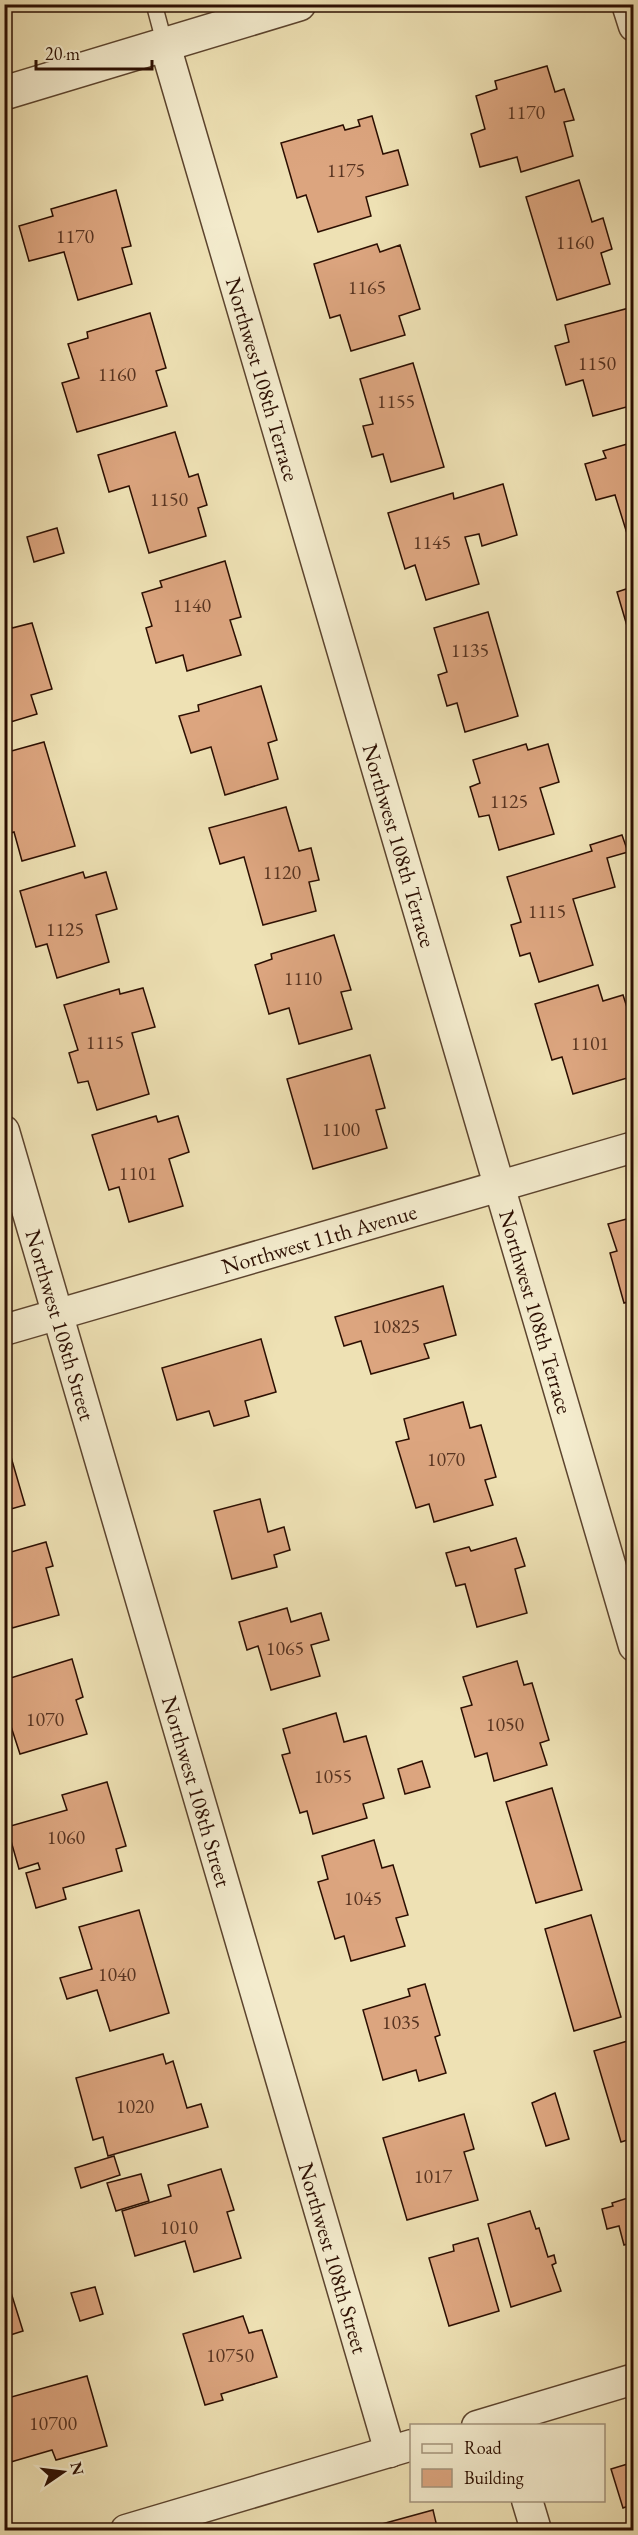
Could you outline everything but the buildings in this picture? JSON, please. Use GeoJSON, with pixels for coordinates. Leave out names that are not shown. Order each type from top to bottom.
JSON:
{"type":"FeatureCollection","features":[{"type":"Feature","properties":{"kind":"street"},"geometry":{"type":"LineString","coordinates":[[4,93],[299,4]]}},
{"type":"Feature","properties":{"kind":"street"},"geometry":{"type":"LineString","coordinates":[[627,4],[633,26]]}},
{"type":"Feature","properties":{"kind":"street","name":"Northwest 108th Terrace"},"geometry":{"type":"LineString","coordinates":[[165,45],[633,1646]]}},
{"type":"Feature","properties":{"kind":"street","name":"Northwest 108th Street"},"geometry":{"type":"LineString","coordinates":[[4,1131],[400,2449]]}},
{"type":"Feature","properties":{"kind":"street","name":"Northwest 11th Avenue"},"geometry":{"type":"LineString","coordinates":[[4,1330],[633,1147]]}},
{"type":"Feature","properties":{"kind":"street"},"geometry":{"type":"LineString","coordinates":[[494,2423],[633,2379]]}},
{"type":"Feature","properties":{"kind":"street"},"geometry":{"type":"LineString","coordinates":[[126,2530],[400,2449]]}},
{"type":"Feature","properties":{"kind":"street"},"geometry":{"type":"LineString","coordinates":[[528,2502],[536,2530]]}},
{"type":"Feature","properties":{"kind":"lane"},"geometry":{"type":"LineString","coordinates":[[153,4],[165,45]]}}]}
